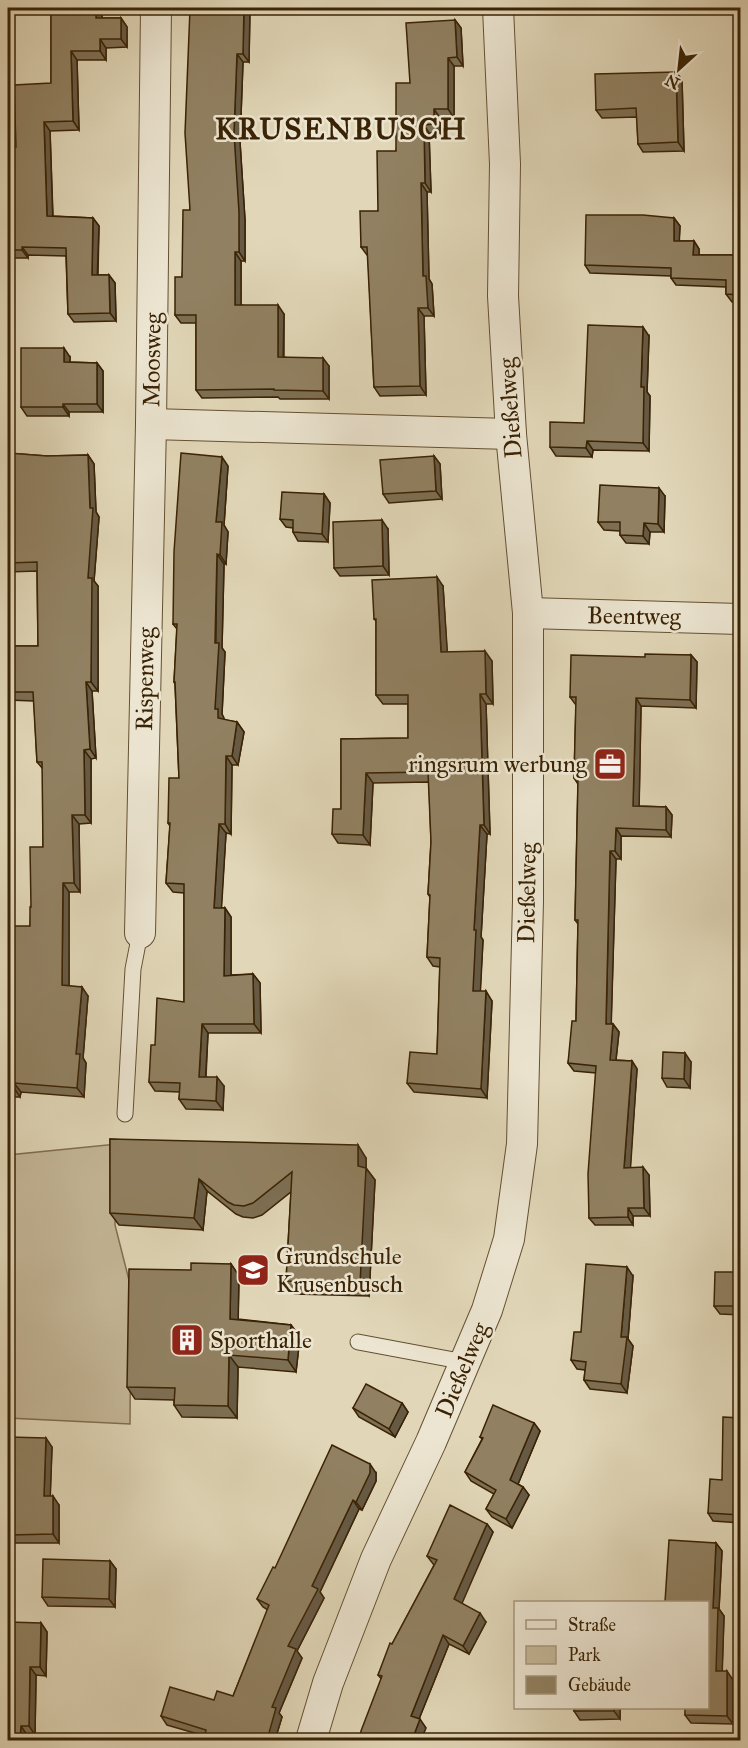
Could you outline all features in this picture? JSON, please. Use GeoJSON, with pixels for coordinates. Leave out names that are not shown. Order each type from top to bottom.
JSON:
{"type":"FeatureCollection","features":[{"type":"Feature","properties":{"kind":"street","name":"Moosweg"},"geometry":{"type":"LineString","coordinates":[[156,8],[151,424],[511,434]]}},
{"type":"Feature","properties":{"kind":"street","name":"Dießelweg"},"geometry":{"type":"LineString","coordinates":[[311,1740],[328,1683],[376,1559],[431,1442],[487,1310],[510,1239],[522,1143],[528,901],[528,613],[511,434],[503,296],[505,164],[498,8]]}},
{"type":"Feature","properties":{"kind":"street","name":"Rispenweg"},"geometry":{"type":"LineString","coordinates":[[140,933],[151,424]]}},
{"type":"Feature","properties":{"kind":"street","name":"Beentweg"},"geometry":{"type":"LineString","coordinates":[[528,613],[741,619]]}},
{"type":"Feature","properties":{"kind":"lane"},"geometry":{"type":"LineString","coordinates":[[125,1114],[133,969],[140,933]]}},
{"type":"Feature","properties":{"kind":"lane"},"geometry":{"type":"LineString","coordinates":[[357,1342],[465,1362]]}},
{"type":"Feature","properties":{"kind":"green space"},"geometry":{"type":"Polygon","coordinates":[[[117,1144],[115,1225],[131,1288],[130,1424],[8,1418],[8,1155],[117,1144]]]}},
{"type":"Feature","properties":{"kind":"building"},"geometry":{"type":"Polygon","coordinates":[[[51,8],[96,8],[96,18],[121,18],[121,39],[100,39],[100,51],[71,51],[73,121],[44,122],[47,216],[93,218],[92,275],[109,275],[110,313],[68,314],[66,248],[22,247],[22,250],[8,250],[8,147],[16,147],[14,85],[51,83],[51,8]]]}},
{"type":"Feature","properties":{"kind":"building"},"geometry":{"type":"Polygon","coordinates":[[[244,8],[243,54],[237,54],[234,133],[239,212],[239,252],[235,252],[235,305],[278,305],[278,357],[323,358],[323,391],[196,390],[196,315],[175,315],[175,277],[182,277],[183,210],[190,210],[185,133],[190,9],[244,8]]]}},
{"type":"Feature","properties":{"kind":"building"},"geometry":{"type":"Polygon","coordinates":[[[455,20],[457,57],[448,58],[448,109],[434,109],[434,124],[424,125],[425,183],[421,183],[423,276],[426,276],[428,308],[418,308],[420,386],[374,387],[367,247],[361,247],[360,211],[378,211],[377,151],[396,151],[396,83],[410,83],[406,23],[455,20]]]}},
{"type":"Feature","properties":{"kind":"building"},"geometry":{"type":"Polygon","coordinates":[[[738,40],[741,40],[741,156],[735,156],[738,40]]]}},
{"type":"Feature","properties":{"kind":"building"},"geometry":{"type":"Polygon","coordinates":[[[676,72],[678,142],[638,144],[636,108],[596,110],[595,74],[676,72]]]}},
{"type":"Feature","properties":{"kind":"building"},"geometry":{"type":"Polygon","coordinates":[[[586,215],[643,215],[674,218],[674,241],[694,241],[693,255],[741,255],[741,295],[726,294],[726,280],[671,278],[671,268],[585,265],[586,215]]]}},
{"type":"Feature","properties":{"kind":"building"},"geometry":{"type":"Polygon","coordinates":[[[588,325],[643,327],[641,387],[644,387],[643,443],[587,441],[586,448],[550,447],[550,422],[584,423],[588,325]]]}},
{"type":"Feature","properties":{"kind":"building"},"geometry":{"type":"Polygon","coordinates":[[[21,348],[64,348],[64,362],[97,363],[97,404],[21,407],[21,348]]]}},
{"type":"Feature","properties":{"kind":"building"},"geometry":{"type":"Polygon","coordinates":[[[735,360],[741,360],[741,427],[735,427],[735,360]]]}},
{"type":"Feature","properties":{"kind":"building"},"geometry":{"type":"Polygon","coordinates":[[[8,453],[47,456],[88,455],[90,508],[93,508],[88,578],[92,578],[91,682],[86,682],[90,749],[84,750],[85,815],[72,815],[74,883],[63,883],[62,985],[82,987],[76,1054],[80,1054],[77,1088],[14,1083],[14,1088],[8,1088],[8,973],[13,973],[14,926],[30,926],[30,847],[43,847],[42,762],[37,762],[33,692],[8,692],[8,646],[38,646],[37,562],[8,563],[8,453]]]}},
{"type":"Feature","properties":{"kind":"building"},"geometry":{"type":"Polygon","coordinates":[[[181,453],[222,457],[216,522],[222,522],[220,555],[217,554],[215,643],[219,643],[215,709],[218,709],[218,718],[237,722],[232,756],[226,756],[225,824],[219,824],[214,908],[225,908],[224,976],[253,974],[254,1024],[202,1024],[199,1077],[217,1077],[216,1101],[179,1099],[180,1083],[149,1082],[151,1045],[155,1045],[157,998],[184,1002],[184,884],[166,883],[170,823],[168,823],[169,778],[179,778],[174,682],[177,624],[173,624],[174,552],[181,453]]]}},
{"type":"Feature","properties":{"kind":"building"},"geometry":{"type":"Polygon","coordinates":[[[434,456],[436,491],[383,494],[380,460],[434,456]]]}},
{"type":"Feature","properties":{"kind":"building"},"geometry":{"type":"Polygon","coordinates":[[[600,485],[659,488],[658,524],[644,523],[643,536],[620,535],[620,522],[598,522],[600,485]]]}},
{"type":"Feature","properties":{"kind":"building"},"geometry":{"type":"Polygon","coordinates":[[[282,492],[324,494],[322,534],[293,532],[293,520],[280,519],[282,492]]]}},
{"type":"Feature","properties":{"kind":"building"},"geometry":{"type":"Polygon","coordinates":[[[382,520],[383,566],[334,568],[333,522],[382,520]]]}},
{"type":"Feature","properties":{"kind":"building"},"geometry":{"type":"Polygon","coordinates":[[[437,577],[441,652],[485,651],[486,694],[480,694],[484,825],[480,825],[473,991],[486,991],[481,1089],[407,1083],[410,1052],[437,1054],[440,958],[427,957],[431,842],[428,772],[366,773],[363,835],[332,834],[333,809],[341,809],[341,739],[408,738],[408,695],[376,695],[376,619],[374,619],[372,580],[437,577]]]}},
{"type":"Feature","properties":{"kind":"building"},"geometry":{"type":"Polygon","coordinates":[[[645,654],[691,655],[690,700],[636,698],[633,806],[666,807],[666,830],[616,828],[615,851],[610,851],[606,1024],[613,1024],[610,1060],[632,1061],[624,1168],[643,1167],[644,1208],[628,1208],[628,1217],[589,1218],[588,1174],[596,1066],[568,1063],[572,1021],[576,1021],[578,920],[575,920],[578,778],[574,778],[576,697],[570,697],[571,655],[645,657],[645,654]]]}},
{"type":"Feature","properties":{"kind":"building"},"geometry":{"type":"Polygon","coordinates":[[[741,727],[741,755],[739,754],[741,727]]]}},
{"type":"Feature","properties":{"kind":"building"},"geometry":{"type":"Polygon","coordinates":[[[663,1052],[685,1053],[684,1079],[662,1078],[663,1052]]]}},
{"type":"Feature","properties":{"kind":"building"},"geometry":{"type":"Polygon","coordinates":[[[110,1139],[358,1145],[358,1166],[366,1168],[360,1284],[286,1281],[292,1172],[253,1203],[244,1206],[228,1202],[199,1179],[194,1218],[110,1213],[110,1139]]]}},
{"type":"Feature","properties":{"kind":"building","name":"Sporthalle"},"geometry":{"type":"Polygon","coordinates":[[[191,1263],[231,1264],[230,1319],[291,1325],[288,1360],[229,1355],[228,1406],[174,1405],[175,1388],[127,1387],[129,1269],[191,1270],[191,1263]]]}},
{"type":"Feature","properties":{"kind":"building"},"geometry":{"type":"Polygon","coordinates":[[[586,1264],[627,1267],[621,1337],[627,1337],[621,1384],[584,1380],[586,1362],[571,1360],[574,1332],[581,1332],[586,1264]]]}},
{"type":"Feature","properties":{"kind":"building"},"geometry":{"type":"Polygon","coordinates":[[[715,1272],[741,1272],[741,1306],[714,1306],[715,1272]]]}},
{"type":"Feature","properties":{"kind":"building"},"geometry":{"type":"Polygon","coordinates":[[[366,1384],[402,1403],[389,1429],[353,1408],[366,1384]]]}},
{"type":"Feature","properties":{"kind":"building"},"geometry":{"type":"Polygon","coordinates":[[[493,1405],[534,1423],[510,1480],[523,1487],[506,1519],[486,1509],[496,1490],[465,1472],[483,1438],[480,1437],[493,1405]]]}},
{"type":"Feature","properties":{"kind":"building"},"geometry":{"type":"Polygon","coordinates":[[[723,1417],[741,1418],[741,1515],[708,1513],[710,1479],[722,1480],[723,1417]]]}},
{"type":"Feature","properties":{"kind":"building"},"geometry":{"type":"Polygon","coordinates":[[[8,1437],[46,1438],[44,1496],[53,1496],[53,1534],[10,1535],[8,1437]]]}},
{"type":"Feature","properties":{"kind":"building"},"geometry":{"type":"Polygon","coordinates":[[[332,1445],[370,1464],[370,1473],[356,1502],[353,1500],[312,1586],[318,1589],[288,1646],[296,1649],[272,1707],[276,1708],[267,1740],[204,1740],[206,1730],[161,1716],[170,1687],[214,1700],[217,1691],[233,1696],[269,1605],[257,1599],[273,1567],[275,1568],[332,1445]]]}},
{"type":"Feature","properties":{"kind":"building"},"geometry":{"type":"Polygon","coordinates":[[[450,1505],[487,1524],[454,1599],[480,1613],[463,1646],[443,1635],[411,1716],[420,1719],[412,1740],[359,1740],[382,1676],[378,1675],[390,1643],[392,1644],[437,1560],[427,1556],[450,1505]]]}},
{"type":"Feature","properties":{"kind":"building"},"geometry":{"type":"Polygon","coordinates":[[[669,1540],[716,1543],[713,1608],[718,1608],[716,1671],[727,1671],[727,1716],[685,1715],[685,1709],[709,1709],[709,1601],[665,1601],[669,1540]]]}},
{"type":"Feature","properties":{"kind":"building"},"geometry":{"type":"Polygon","coordinates":[[[43,1559],[110,1561],[109,1599],[42,1597],[43,1559]]]}},
{"type":"Feature","properties":{"kind":"building"},"geometry":{"type":"Polygon","coordinates":[[[8,1622],[41,1623],[40,1667],[30,1667],[29,1726],[21,1726],[20,1740],[8,1740],[8,1622]]]}},
{"type":"Feature","properties":{"kind":"building"},"geometry":{"type":"Polygon","coordinates":[[[574,1709],[614,1709],[614,1711],[574,1711],[574,1709]]]}},
{"type":"Feature","properties":{"kind":"place","name":"ringsrum werbung"},"geometry":{"type":"Point","coordinates":[610,764]}},
{"type":"Feature","properties":{"kind":"place","name":"Grundschule Krusenbusch"},"geometry":{"type":"Point","coordinates":[253,1270]}},
{"type":"Feature","properties":{"kind":"place","name":"Sporthalle"},"geometry":{"type":"Point","coordinates":[187,1340]}},
{"type":"Feature","properties":{"kind":"district","name":"KRUSENBUSCH"},"geometry":{"type":"Point","coordinates":[341,129]}}]}
